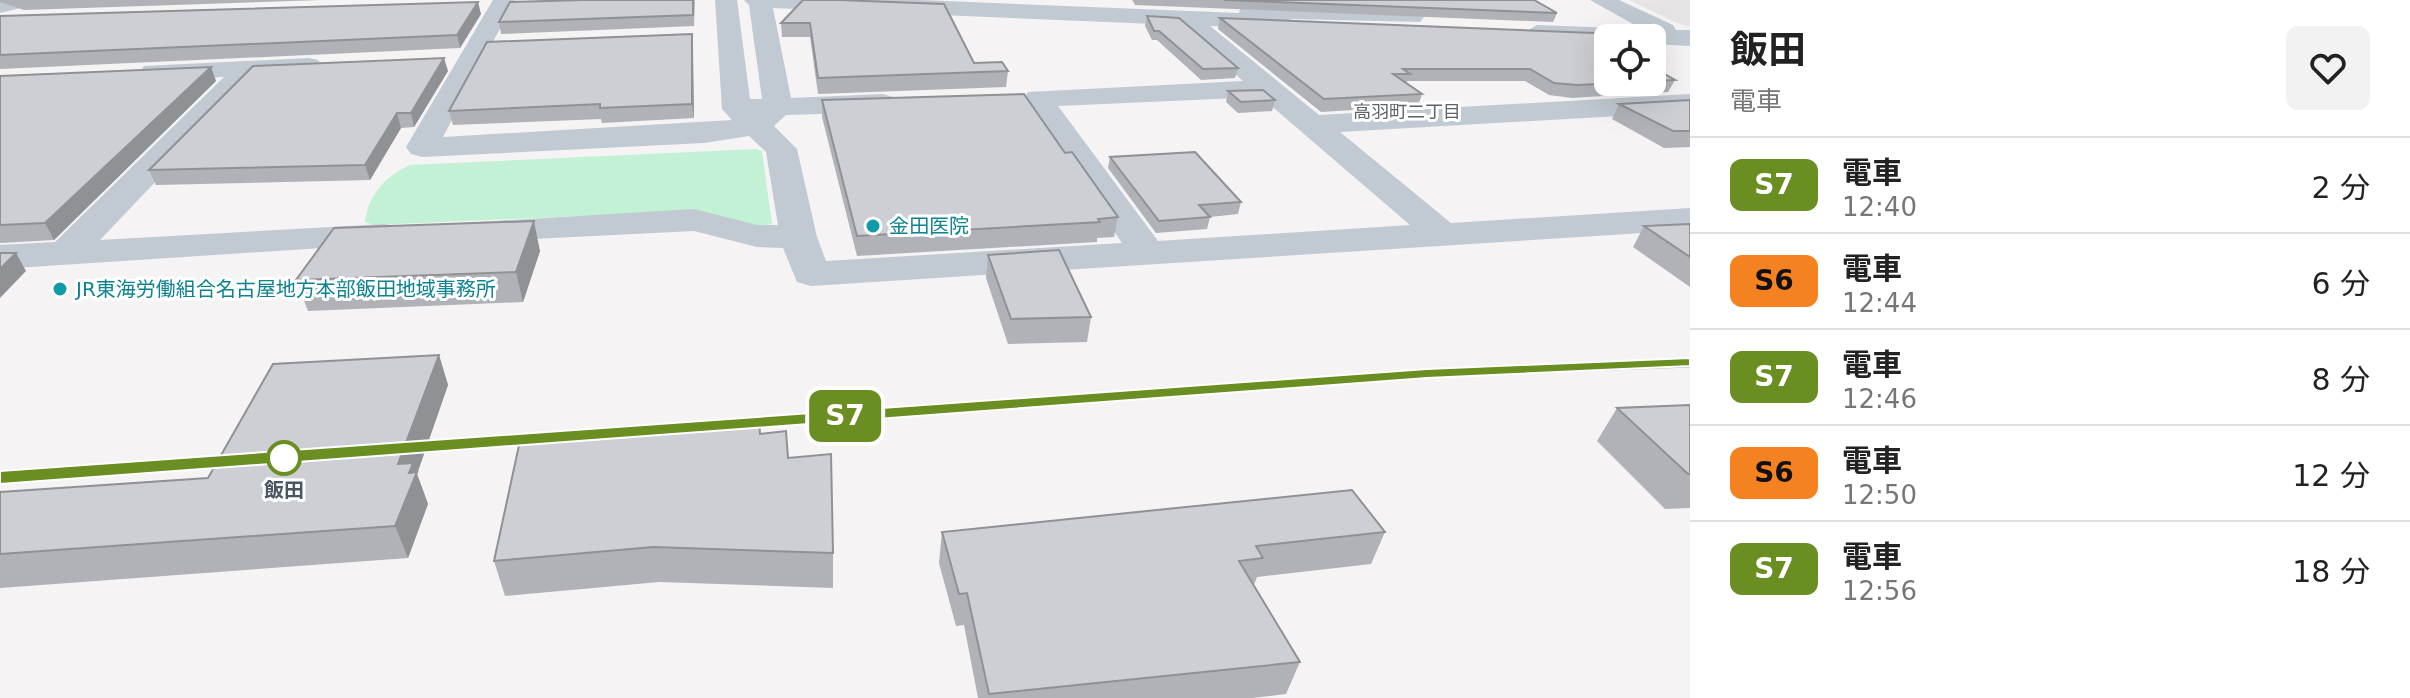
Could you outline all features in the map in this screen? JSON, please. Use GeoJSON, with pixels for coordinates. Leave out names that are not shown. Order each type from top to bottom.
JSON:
{"type":"FeatureCollection","features":[{"type":"Feature","properties":{"kind":"street"},"geometry":{"type":"LineString","coordinates":[[726,0],[728,35],[757,114],[781,149],[798,237],[811,274],[1690,219]]}},
{"type":"Feature","properties":{"kind":"street"},"geometry":{"type":"LineString","coordinates":[[755,0],[1185,18],[1438,23],[1103,2],[986,0]]}},
{"type":"Feature","properties":{"kind":"street"},"geometry":{"type":"LineString","coordinates":[[757,114],[762,0]]}},
{"type":"Feature","properties":{"kind":"street"},"geometry":{"type":"LineString","coordinates":[[503,2],[422,147],[704,134],[757,114],[913,102]]}},
{"type":"Feature","properties":{"kind":"street"},"geometry":{"type":"LineString","coordinates":[[467,5],[528,3]]}},
{"type":"Feature","properties":{"kind":"street"},"geometry":{"type":"LineString","coordinates":[[0,6],[28,10]]}},
{"type":"Feature","properties":{"kind":"street"},"geometry":{"type":"LineString","coordinates":[[0,21],[28,10]]}},
{"type":"Feature","properties":{"kind":"street"},"geometry":{"type":"LineString","coordinates":[[1595,12],[1670,40]]}},
{"type":"Feature","properties":{"kind":"street"},"geometry":{"type":"LineString","coordinates":[[1595,12],[1670,40],[1517,26],[1595,12]]}},
{"type":"Feature","properties":{"kind":"street"},"geometry":{"type":"LineString","coordinates":[[1185,18],[1444,236]]}},
{"type":"Feature","properties":{"kind":"street"},"geometry":{"type":"LineString","coordinates":[[701,37],[728,35]]}},
{"type":"Feature","properties":{"kind":"street"},"geometry":{"type":"LineString","coordinates":[[436,60],[511,44]]}},
{"type":"Feature","properties":{"kind":"street"},"geometry":{"type":"LineString","coordinates":[[126,74],[342,65]]}},
{"type":"Feature","properties":{"kind":"street"},"geometry":{"type":"LineString","coordinates":[[66,253],[248,69]]}},
{"type":"Feature","properties":{"kind":"street"},"geometry":{"type":"LineString","coordinates":[[1007,99],[1265,88]]}},
{"type":"Feature","properties":{"kind":"street"},"geometry":{"type":"LineString","coordinates":[[1038,98],[1147,252]]}},
{"type":"Feature","properties":{"kind":"street"},"geometry":{"type":"LineString","coordinates":[[1311,125],[1690,103]]}},
{"type":"Feature","properties":{"kind":"street"},"geometry":{"type":"LineString","coordinates":[[0,257],[694,220],[757,236],[798,237]]}},
{"type":"Feature","properties":{"kind":"shaded area"},"geometry":{"type":"Polygon","coordinates":[[[1629,0],[1690,0],[1690,27],[1677,23],[1629,0]]]}},
{"type":"Feature","properties":{"kind":"green space"},"geometry":{"type":"Polygon","coordinates":[[[762,151],[772,224],[757,227],[580,216],[374,225],[365,222],[374,194],[393,175],[410,165],[762,151]]]}},
{"type":"Feature","properties":{"kind":"building"},"geometry":{"type":"Polygon","coordinates":[[[693,0],[693,15],[499,22],[510,2],[693,0]]]}},
{"type":"Feature","properties":{"kind":"building"},"geometry":{"type":"Polygon","coordinates":[[[803,0],[944,4],[974,63],[1002,62],[1008,71],[818,78],[810,23],[781,23],[803,0]]]}},
{"type":"Feature","properties":{"kind":"building"},"geometry":{"type":"Polygon","coordinates":[[[1224,0],[1534,0],[1557,13],[1224,0]]]}},
{"type":"Feature","properties":{"kind":"building"},"geometry":{"type":"Polygon","coordinates":[[[478,2],[457,35],[0,55],[0,16],[478,2]]]}},
{"type":"Feature","properties":{"kind":"building"},"geometry":{"type":"Polygon","coordinates":[[[1147,16],[1179,18],[1238,68],[1203,69],[1159,31],[1154,31],[1147,16]]]}},
{"type":"Feature","properties":{"kind":"building"},"geometry":{"type":"Polygon","coordinates":[[[1220,18],[1594,33],[1594,84],[1554,83],[1530,69],[1403,69],[1410,74],[1393,74],[1422,94],[1324,99],[1220,18]]]}},
{"type":"Feature","properties":{"kind":"building"},"geometry":{"type":"Polygon","coordinates":[[[692,34],[692,104],[600,108],[600,104],[449,111],[487,42],[692,34]]]}},
{"type":"Feature","properties":{"kind":"building"},"geometry":{"type":"Polygon","coordinates":[[[444,58],[411,113],[397,113],[365,165],[149,170],[253,66],[444,58]]]}},
{"type":"Feature","properties":{"kind":"building"},"geometry":{"type":"Polygon","coordinates":[[[211,67],[45,223],[0,225],[0,76],[211,67]]]}},
{"type":"Feature","properties":{"kind":"building"},"geometry":{"type":"Polygon","coordinates":[[[1263,90],[1275,100],[1241,102],[1228,91],[1263,90]]]}},
{"type":"Feature","properties":{"kind":"building"},"geometry":{"type":"Polygon","coordinates":[[[1024,94],[1065,153],[1072,152],[1118,217],[1098,219],[1100,222],[857,236],[822,100],[1024,94]]]}},
{"type":"Feature","properties":{"kind":"building"},"geometry":{"type":"Polygon","coordinates":[[[1690,100],[1690,131],[1673,131],[1619,104],[1690,100]]]}},
{"type":"Feature","properties":{"kind":"building"},"geometry":{"type":"Polygon","coordinates":[[[1195,152],[1241,202],[1199,205],[1210,217],[1159,221],[1110,157],[1195,152]]]}},
{"type":"Feature","properties":{"kind":"building"},"geometry":{"type":"Polygon","coordinates":[[[534,221],[516,272],[296,280],[334,228],[534,221]]]}},
{"type":"Feature","properties":{"kind":"building"},"geometry":{"type":"Polygon","coordinates":[[[1690,224],[1690,257],[1644,226],[1690,224]]]}},
{"type":"Feature","properties":{"kind":"building"},"geometry":{"type":"Polygon","coordinates":[[[1059,250],[1091,317],[1011,319],[988,255],[1059,250]]]}},
{"type":"Feature","properties":{"kind":"building"},"geometry":{"type":"Polygon","coordinates":[[[0,253],[16,253],[0,269],[0,253]]]}},
{"type":"Feature","properties":{"kind":"building"},"geometry":{"type":"Polygon","coordinates":[[[439,355],[398,464],[413,463],[409,473],[417,472],[395,526],[0,554],[0,492],[208,478],[273,364],[439,355]]]}},
{"type":"Feature","properties":{"kind":"building"},"geometry":{"type":"Polygon","coordinates":[[[1690,405],[1690,474],[1617,408],[1690,405]]]}},
{"type":"Feature","properties":{"kind":"building"},"geometry":{"type":"Polygon","coordinates":[[[759,418],[760,434],[786,431],[788,458],[831,454],[833,553],[653,547],[494,561],[521,436],[759,418]]]}},
{"type":"Feature","properties":{"kind":"building"},"geometry":{"type":"Polygon","coordinates":[[[1352,490],[1385,532],[1256,546],[1263,558],[1239,561],[1300,662],[989,694],[967,593],[959,594],[942,532],[1352,490]]]}},
{"type":"Feature","properties":{"kind":"railway"},"geometry":{"type":"LineString","coordinates":[[736,424],[1427,373],[1690,363]]}},
{"type":"Feature","properties":{"kind":"railway"},"geometry":{"type":"LineString","coordinates":[[405,449],[541,439]]}},
{"type":"Feature","properties":{"kind":"railway"},"geometry":{"type":"LineString","coordinates":[[0,478],[237,461]]}},
{"type":"Feature","properties":{"kind":"train","name":"S7"},"geometry":{"type":"LineString","coordinates":[[0,478],[1427,373],[1690,363]]}},
{"type":"Feature","properties":{"kind":"place","name":"金田医院"},"geometry":{"type":"Point","coordinates":[873,226]}},
{"type":"Feature","properties":{"kind":"place","name":"JR東海労働組合名古屋地方本部飯田地域事務所"},"geometry":{"type":"Point","coordinates":[60,289]}},
{"type":"Feature","properties":{"kind":"place","name":"飯田"},"geometry":{"type":"Point","coordinates":[284,458]}},
{"type":"Feature","properties":{"kind":"district","name":"高羽町二丁目"},"geometry":{"type":"Point","coordinates":[1407,111]}}]}
